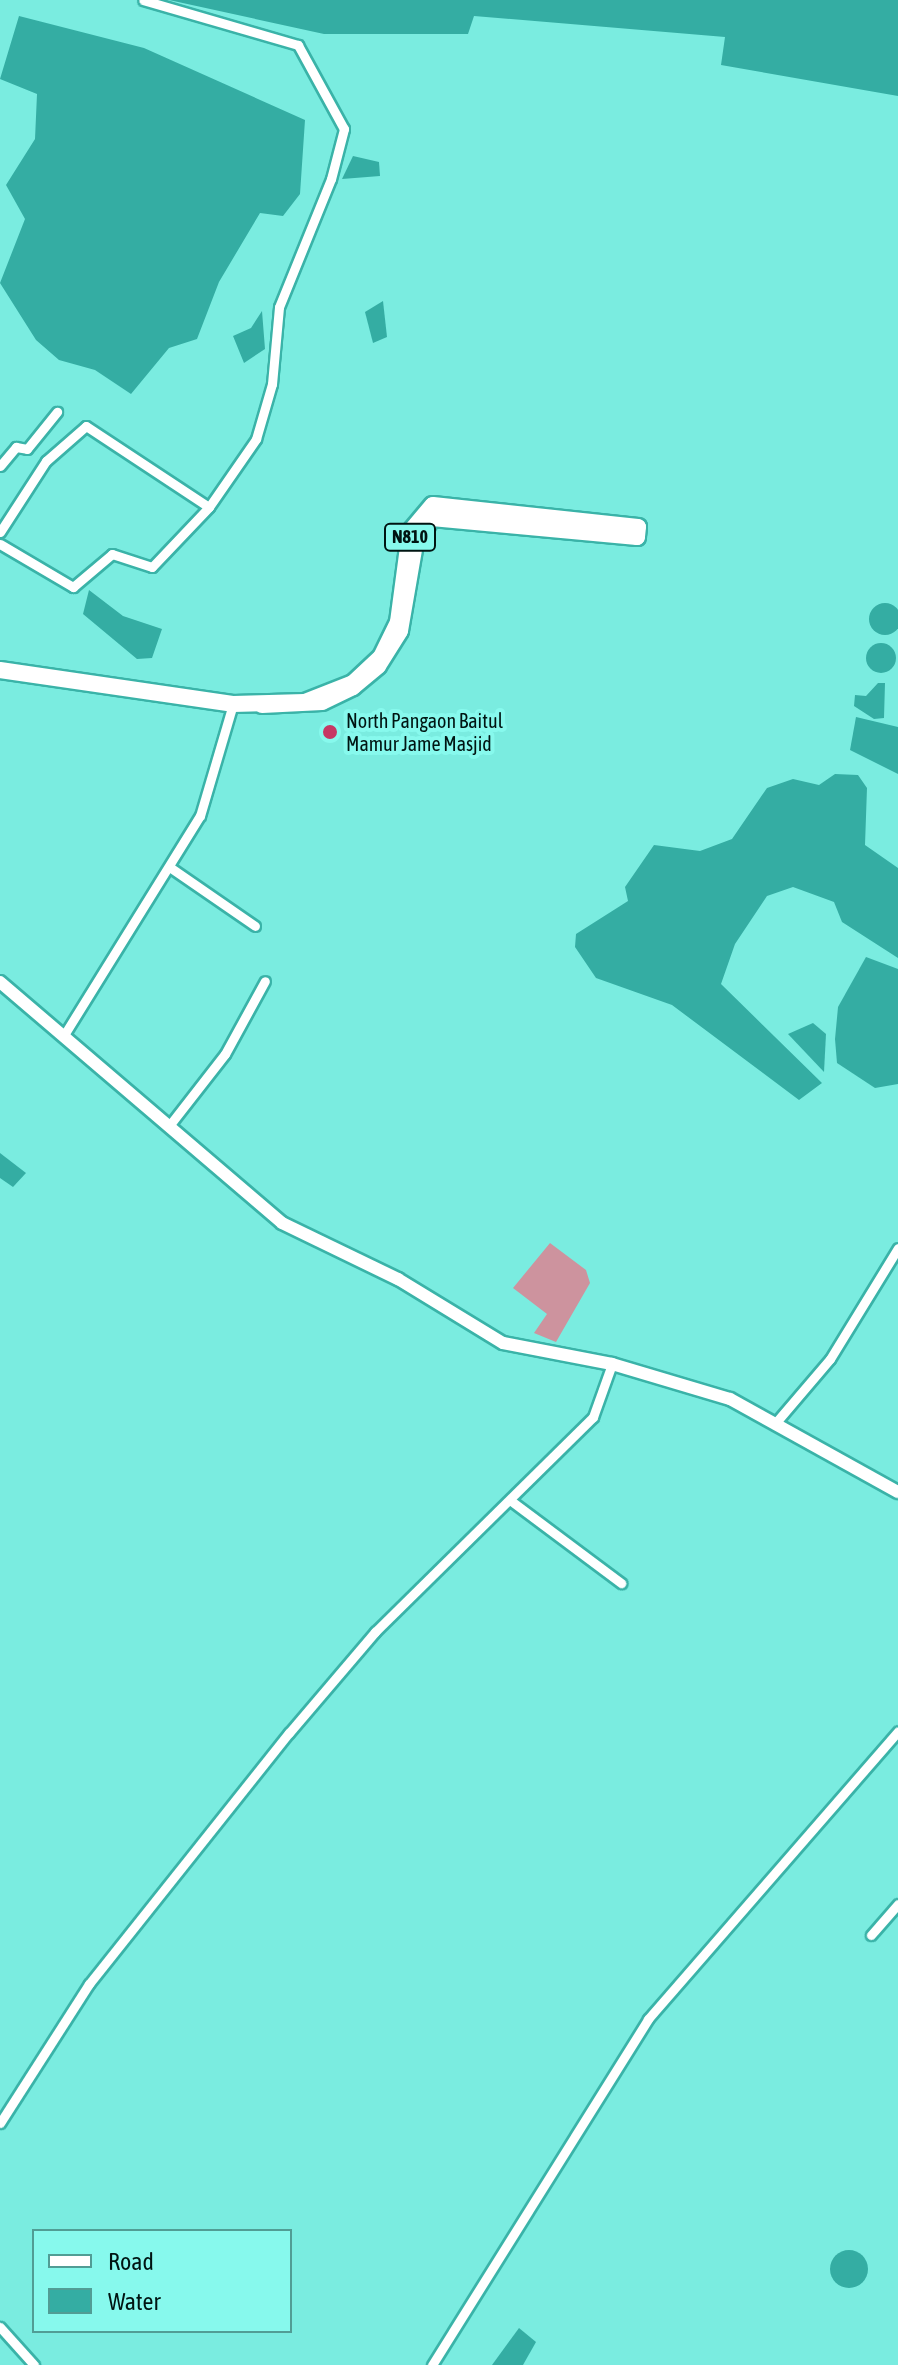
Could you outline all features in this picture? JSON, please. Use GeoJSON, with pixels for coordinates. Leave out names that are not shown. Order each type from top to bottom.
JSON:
{"type":"FeatureCollection","features":[{"type":"Feature","properties":{"kind":"highway","name":"N810"},"geometry":{"type":"LineString","coordinates":[[0,670],[233,704],[300,707],[338,695],[385,654],[404,616],[415,544],[432,518],[445,513],[637,537],[638,527],[433,505],[410,532],[398,622],[385,654]]}},
{"type":"Feature","properties":{"kind":"street"},"geometry":{"type":"LineString","coordinates":[[0,544],[73,587],[112,554],[152,567],[209,507],[256,439],[272,384],[279,307],[344,129],[298,45],[143,0]]}},
{"type":"Feature","properties":{"kind":"street"},"geometry":{"type":"LineString","coordinates":[[0,466],[16,447],[27,449],[57,412]]}},
{"type":"Feature","properties":{"kind":"street"},"geometry":{"type":"LineString","coordinates":[[0,532],[46,461],[86,426],[209,507]]}},
{"type":"Feature","properties":{"kind":"street"},"geometry":{"type":"LineString","coordinates":[[64,1035],[171,868],[200,816],[233,704]]}},
{"type":"Feature","properties":{"kind":"street"},"geometry":{"type":"LineString","coordinates":[[171,868],[255,926]]}},
{"type":"Feature","properties":{"kind":"street"},"geometry":{"type":"LineString","coordinates":[[172,1122],[225,1054],[265,981]]}},
{"type":"Feature","properties":{"kind":"street"},"geometry":{"type":"LineString","coordinates":[[0,982],[172,1122],[282,1223],[398,1279],[503,1343],[612,1364],[778,1420],[898,1492]]}},
{"type":"Feature","properties":{"kind":"street"},"geometry":{"type":"LineString","coordinates":[[778,1420],[830,1359],[898,1248]]}},
{"type":"Feature","properties":{"kind":"street"},"geometry":{"type":"LineString","coordinates":[[0,2123],[89,1984],[289,1733],[375,1632],[593,1417],[612,1364]]}},
{"type":"Feature","properties":{"kind":"street"},"geometry":{"type":"LineString","coordinates":[[510,1500],[621,1583]]}},
{"type":"Feature","properties":{"kind":"street"},"geometry":{"type":"LineString","coordinates":[[432,2365],[648,2019],[898,1731]]}},
{"type":"Feature","properties":{"kind":"street"},"geometry":{"type":"LineString","coordinates":[[871,1935],[898,1904]]}},
{"type":"Feature","properties":{"kind":"street"},"geometry":{"type":"LineString","coordinates":[[0,2327],[34,2365]]}},
{"type":"Feature","properties":{"kind":"shaded area"},"geometry":{"type":"Polygon","coordinates":[[[550,1243],[586,1270],[590,1283],[556,1342],[534,1333],[547,1314],[513,1288],[550,1243]]]}},
{"type":"Feature","properties":{"kind":"water"},"geometry":{"type":"Polygon","coordinates":[[[169,0],[898,0],[898,96],[721,65],[725,37],[474,16],[468,34],[324,34],[169,0]]]}},
{"type":"Feature","properties":{"kind":"water"},"geometry":{"type":"Polygon","coordinates":[[[19,16],[144,48],[305,120],[300,194],[283,216],[260,213],[219,282],[197,339],[169,348],[131,394],[95,370],[59,360],[36,340],[0,283],[25,219],[6,185],[35,139],[37,94],[0,79],[19,16]]]}},
{"type":"Feature","properties":{"kind":"water"},"geometry":{"type":"Polygon","coordinates":[[[353,156],[379,162],[380,176],[342,179],[353,156]]]}},
{"type":"Feature","properties":{"kind":"water"},"geometry":{"type":"Polygon","coordinates":[[[383,301],[387,337],[373,343],[365,312],[383,301]]]}},
{"type":"Feature","properties":{"kind":"water"},"geometry":{"type":"Polygon","coordinates":[[[262,311],[265,349],[244,363],[233,336],[251,328],[262,311]]]}},
{"type":"Feature","properties":{"kind":"water"},"geometry":{"type":"Polygon","coordinates":[[[89,590],[123,616],[162,629],[152,658],[137,659],[83,614],[89,590]]]}},
{"type":"Feature","properties":{"kind":"water"},"geometry":{"type":"Polygon","coordinates":[[[885,603],[896,608],[899,625],[896,630],[885,635],[874,630],[869,619],[874,608],[885,603]]]}},
{"type":"Feature","properties":{"kind":"water"},"geometry":{"type":"Polygon","coordinates":[[[881,643],[892,647],[896,658],[892,669],[881,673],[870,669],[866,658],[870,647],[881,643]]]}},
{"type":"Feature","properties":{"kind":"water"},"geometry":{"type":"Polygon","coordinates":[[[878,683],[885,683],[884,718],[874,719],[854,706],[855,695],[866,696],[878,683]]]}},
{"type":"Feature","properties":{"kind":"water"},"geometry":{"type":"Polygon","coordinates":[[[856,717],[898,727],[898,774],[850,750],[856,717]]]}},
{"type":"Feature","properties":{"kind":"water"},"geometry":{"type":"Polygon","coordinates":[[[835,774],[858,775],[867,788],[865,845],[898,868],[898,958],[842,922],[834,902],[793,887],[767,896],[735,944],[721,984],[822,1083],[799,1100],[672,1005],[596,978],[575,947],[576,934],[628,901],[625,887],[654,845],[700,851],[732,839],[767,788],[793,779],[819,785],[835,774]]]}},
{"type":"Feature","properties":{"kind":"water"},"geometry":{"type":"Polygon","coordinates":[[[866,957],[898,969],[898,1084],[875,1088],[837,1063],[835,1039],[838,1007],[866,957]]]}},
{"type":"Feature","properties":{"kind":"water"},"geometry":{"type":"Polygon","coordinates":[[[813,1023],[826,1034],[824,1072],[788,1034],[813,1023]]]}},
{"type":"Feature","properties":{"kind":"water"},"geometry":{"type":"Polygon","coordinates":[[[0,1153],[26,1173],[13,1187],[0,1178],[0,1153]]]}},
{"type":"Feature","properties":{"kind":"water"},"geometry":{"type":"Polygon","coordinates":[[[849,2250],[862,2256],[868,2269],[862,2282],[849,2288],[836,2282],[830,2269],[836,2256],[849,2250]]]}},
{"type":"Feature","properties":{"kind":"water"},"geometry":{"type":"Polygon","coordinates":[[[519,2328],[536,2342],[523,2365],[492,2365],[519,2328]]]}},
{"type":"Feature","properties":{"kind":"place","name":"North Pangaon Baitul Mamur Jame Masjid"},"geometry":{"type":"Point","coordinates":[330,732]}}]}
